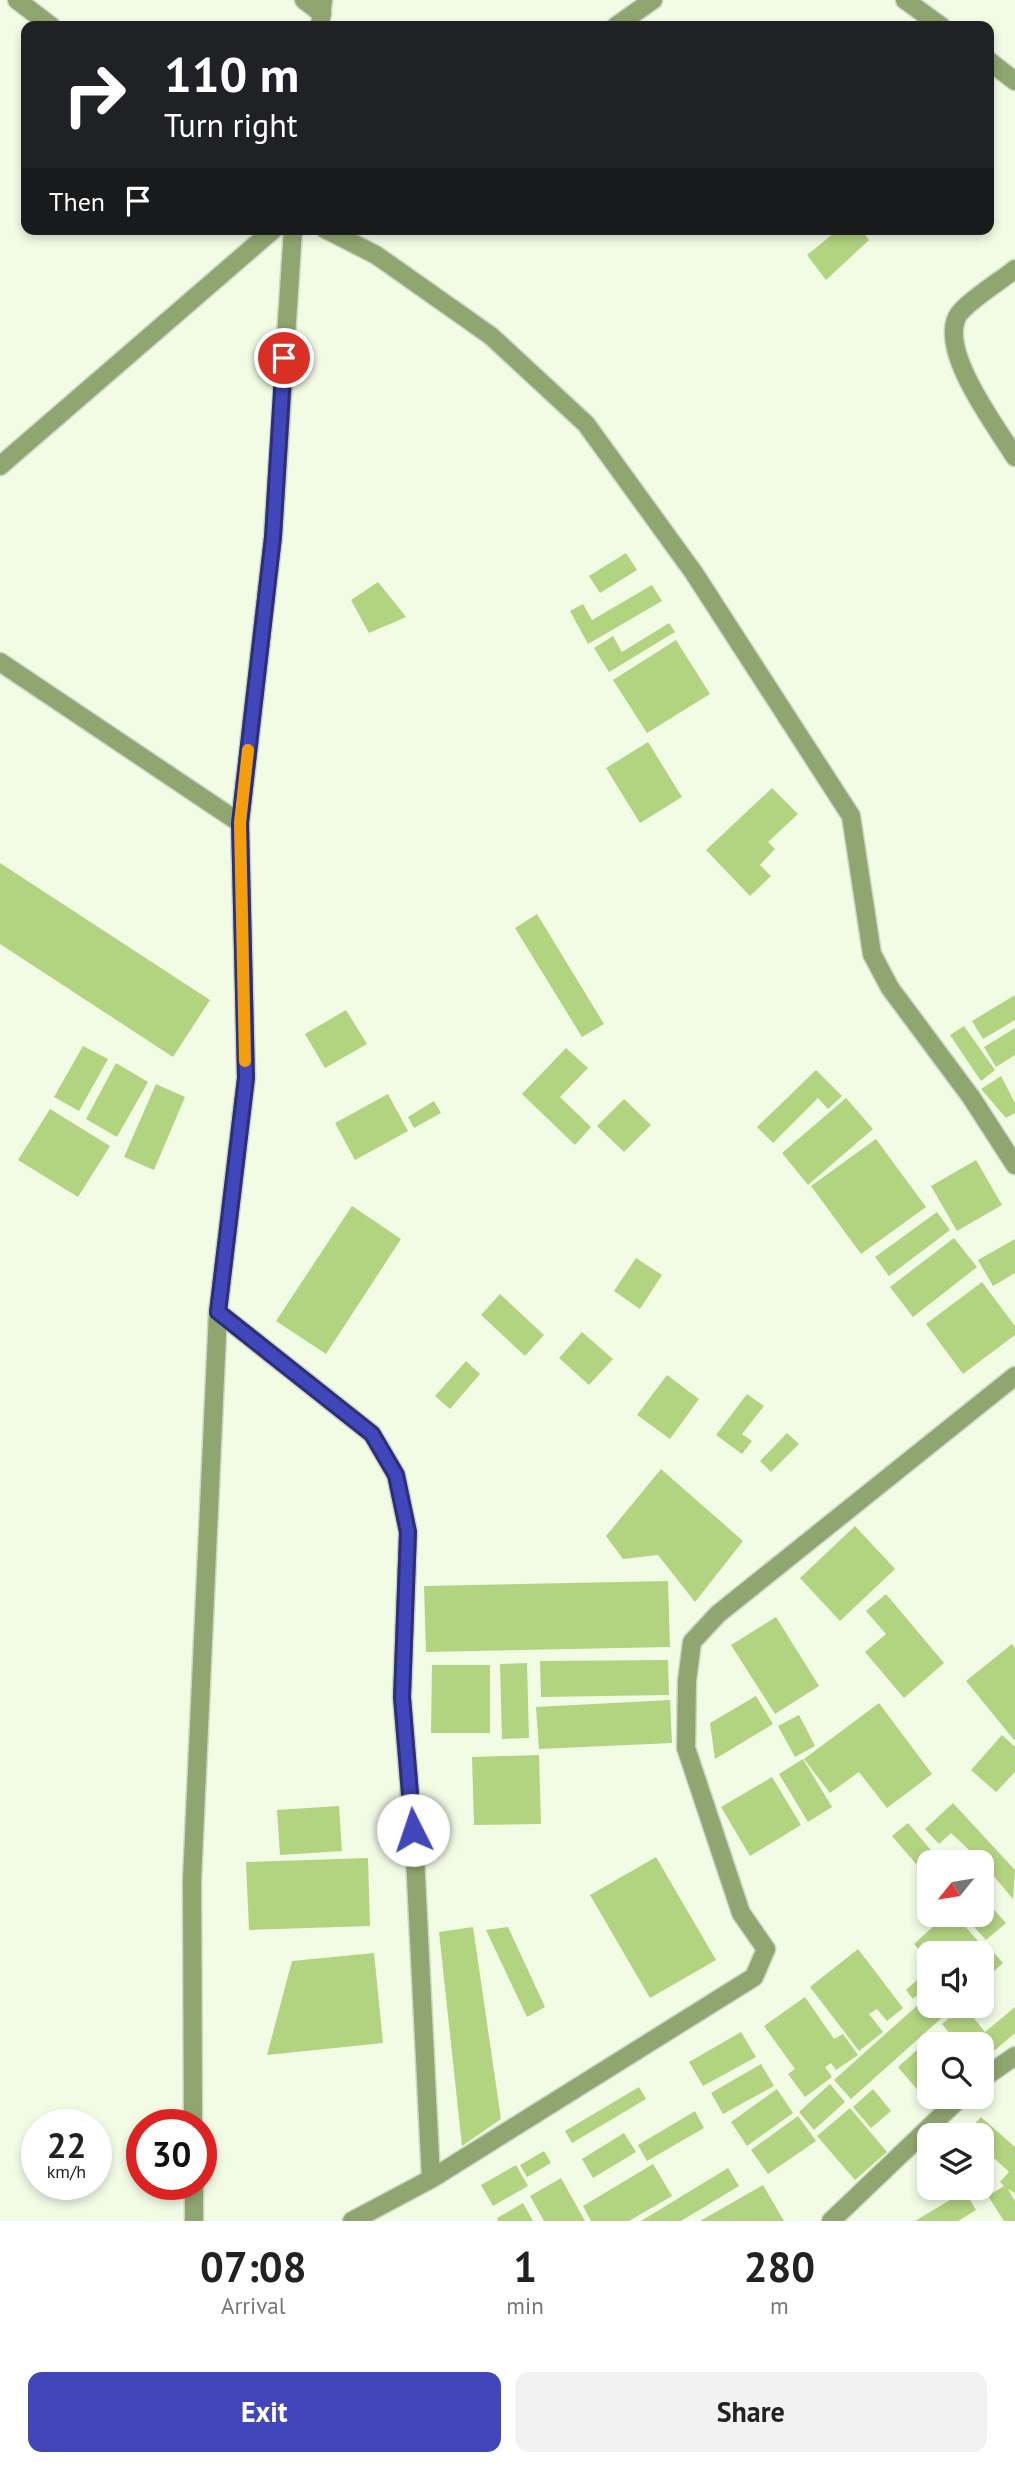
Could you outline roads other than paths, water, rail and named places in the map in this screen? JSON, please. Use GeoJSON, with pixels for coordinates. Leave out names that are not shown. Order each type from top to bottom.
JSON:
{"type":"FeatureCollection","features":[{"type":"Feature","properties":{"kind":"street"},"geometry":{"type":"LineString","coordinates":[[17,0],[44,21]]}},
{"type":"Feature","properties":{"kind":"street"},"geometry":{"type":"LineString","coordinates":[[304,0],[322,13]]}},
{"type":"Feature","properties":{"kind":"street"},"geometry":{"type":"LineString","coordinates":[[623,21],[653,0]]}},
{"type":"Feature","properties":{"kind":"street"},"geometry":{"type":"LineString","coordinates":[[905,0],[934,21]]}},
{"type":"Feature","properties":{"kind":"street"},"geometry":{"type":"LineString","coordinates":[[994,65],[1015,80]]}},
{"type":"Feature","properties":{"kind":"street"},"geometry":{"type":"LineString","coordinates":[[0,466],[267,235]]}},
{"type":"Feature","properties":{"kind":"street"},"geometry":{"type":"LineString","coordinates":[[193,2109],[192,1880],[218,1312],[246,1078],[240,823],[273,537],[293,235]]}},
{"type":"Feature","properties":{"kind":"street"},"geometry":{"type":"LineString","coordinates":[[337,235],[376,255],[481,329],[594,434],[694,573],[851,816],[872,954],[890,988],[971,1097],[1015,1165]]}},
{"type":"Feature","properties":{"kind":"street"},"geometry":{"type":"LineString","coordinates":[[1015,269],[958,315],[953,334],[956,354],[967,376],[1015,457]]}},
{"type":"Feature","properties":{"kind":"street"},"geometry":{"type":"LineString","coordinates":[[0,662],[240,823]]}},
{"type":"Feature","properties":{"kind":"street"},"geometry":{"type":"LineString","coordinates":[[218,1312],[372,1434],[396,1475],[408,1532],[402,1697],[415,1857],[431,2179]]}},
{"type":"Feature","properties":{"kind":"street"},"geometry":{"type":"LineString","coordinates":[[352,2221],[431,2179],[754,1977],[766,1949],[741,1913],[686,1748],[687,1681],[692,1642],[718,1614],[1015,1376]]}},
{"type":"Feature","properties":{"kind":"street"},"geometry":{"type":"LineString","coordinates":[[994,2071],[1015,2056]]}},
{"type":"Feature","properties":{"kind":"street"},"geometry":{"type":"LineString","coordinates":[[831,2221],[948,2109]]}},
{"type":"Feature","properties":{"kind":"street"},"geometry":{"type":"LineString","coordinates":[[194,2200],[194,2221]]}}]}
